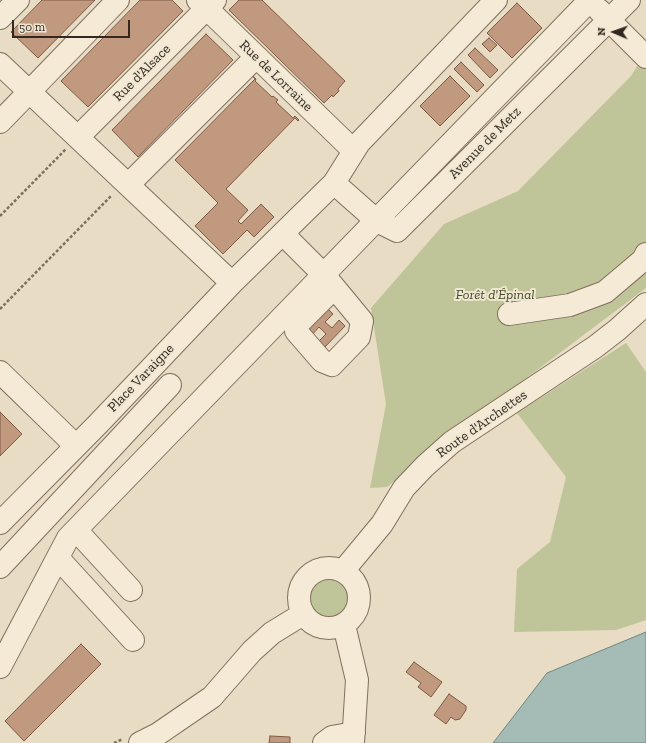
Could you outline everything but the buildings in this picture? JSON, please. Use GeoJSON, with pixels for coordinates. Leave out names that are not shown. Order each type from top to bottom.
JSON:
{"type":"FeatureCollection","features":[{"type":"Feature","properties":{"kind":"street"},"geometry":{"type":"LineString","coordinates":[[0,18],[18,0]]}},
{"type":"Feature","properties":{"kind":"street"},"geometry":{"type":"LineString","coordinates":[[0,122],[118,0]]}},
{"type":"Feature","properties":{"kind":"street"},"geometry":{"type":"LineString","coordinates":[[329,282],[283,234],[334,183],[359,143],[496,0]]}},
{"type":"Feature","properties":{"kind":"street"},"geometry":{"type":"LineString","coordinates":[[0,667],[68,538],[193,410],[329,282],[377,221],[590,0],[646,57]]}},
{"type":"Feature","properties":{"kind":"street","name":"Avenue de Metz"},"geometry":{"type":"LineString","coordinates":[[334,183],[377,221],[397,231],[629,0]]}},
{"type":"Feature","properties":{"kind":"street","name":"Rue de Lorraine"},"geometry":{"type":"LineString","coordinates":[[207,3],[256,57],[354,151]]}},
{"type":"Feature","properties":{"kind":"street","name":"Rue d'Alsace"},"geometry":{"type":"LineString","coordinates":[[78,137],[207,3]]}},
{"type":"Feature","properties":{"kind":"street"},"geometry":{"type":"LineString","coordinates":[[127,184],[256,57]]}},
{"type":"Feature","properties":{"kind":"street"},"geometry":{"type":"LineString","coordinates":[[0,64],[232,283]]}},
{"type":"Feature","properties":{"kind":"street","name":"Place Varaigne"},"geometry":{"type":"LineString","coordinates":[[0,523],[232,283],[283,234]]}},
{"type":"Feature","properties":{"kind":"street"},"geometry":{"type":"LineString","coordinates":[[509,314],[570,305],[605,292],[643,260],[646,254]]}},
{"type":"Feature","properties":{"kind":"street","name":"Route d'Archettes"},"geometry":{"type":"LineString","coordinates":[[343,571],[382,524],[404,488],[425,466],[452,442],[596,347],[646,304]]}},
{"type":"Feature","properties":{"kind":"street"},"geometry":{"type":"LineString","coordinates":[[153,366],[193,410]]}},
{"type":"Feature","properties":{"kind":"street"},"geometry":{"type":"LineString","coordinates":[[0,372],[70,452],[84,478]]}},
{"type":"Feature","properties":{"kind":"street","name":"Place Varaigne"},"geometry":{"type":"LineString","coordinates":[[0,567],[170,385]]}},
{"type":"Feature","properties":{"kind":"street"},"geometry":{"type":"LineString","coordinates":[[76,530],[131,590]]}},
{"type":"Feature","properties":{"kind":"street"},"geometry":{"type":"LineString","coordinates":[[58,558],[134,640]]}},
{"type":"Feature","properties":{"kind":"street"},"geometry":{"type":"LineString","coordinates":[[323,568],[331,568],[343,571],[356,583],[360,596],[359,606],[353,617],[344,625],[337,628],[328,629],[319,627],[312,623],[303,614],[299,603],[300,589],[305,580],[314,571],[323,568]]}},
{"type":"Feature","properties":{"kind":"street"},"geometry":{"type":"LineString","coordinates":[[140,743],[158,734],[212,697],[252,651],[272,633],[303,614]]}},
{"type":"Feature","properties":{"kind":"street"},"geometry":{"type":"LineString","coordinates":[[324,743],[332,736],[354,738],[357,680],[344,625]]}},
{"type":"Feature","properties":{"kind":"path"},"geometry":{"type":"LineString","coordinates":[[0,216],[78,137]]}},
{"type":"Feature","properties":{"kind":"path"},"geometry":{"type":"LineString","coordinates":[[0,309],[127,184]]}},
{"type":"Feature","properties":{"kind":"green space","name":"Forêt d'Épinal"},"geometry":{"type":"Polygon","coordinates":[[[646,52],[646,288],[484,410],[387,487],[370,488],[386,404],[371,308],[444,224],[518,191],[631,76],[646,52]]]}},
{"type":"Feature","properties":{"kind":"green space"},"geometry":{"type":"Polygon","coordinates":[[[626,343],[646,372],[646,620],[616,630],[514,632],[517,569],[550,542],[566,477],[517,413],[626,343]]]}},
{"type":"Feature","properties":{"kind":"green space"},"geometry":{"type":"Polygon","coordinates":[[[331,575],[343,579],[349,585],[353,597],[349,609],[343,615],[331,619],[319,615],[313,609],[309,597],[313,585],[319,579],[331,575]]]}},
{"type":"Feature","properties":{"kind":"water"},"geometry":{"type":"Polygon","coordinates":[[[646,632],[646,743],[493,743],[547,673],[646,632]]]}}]}
